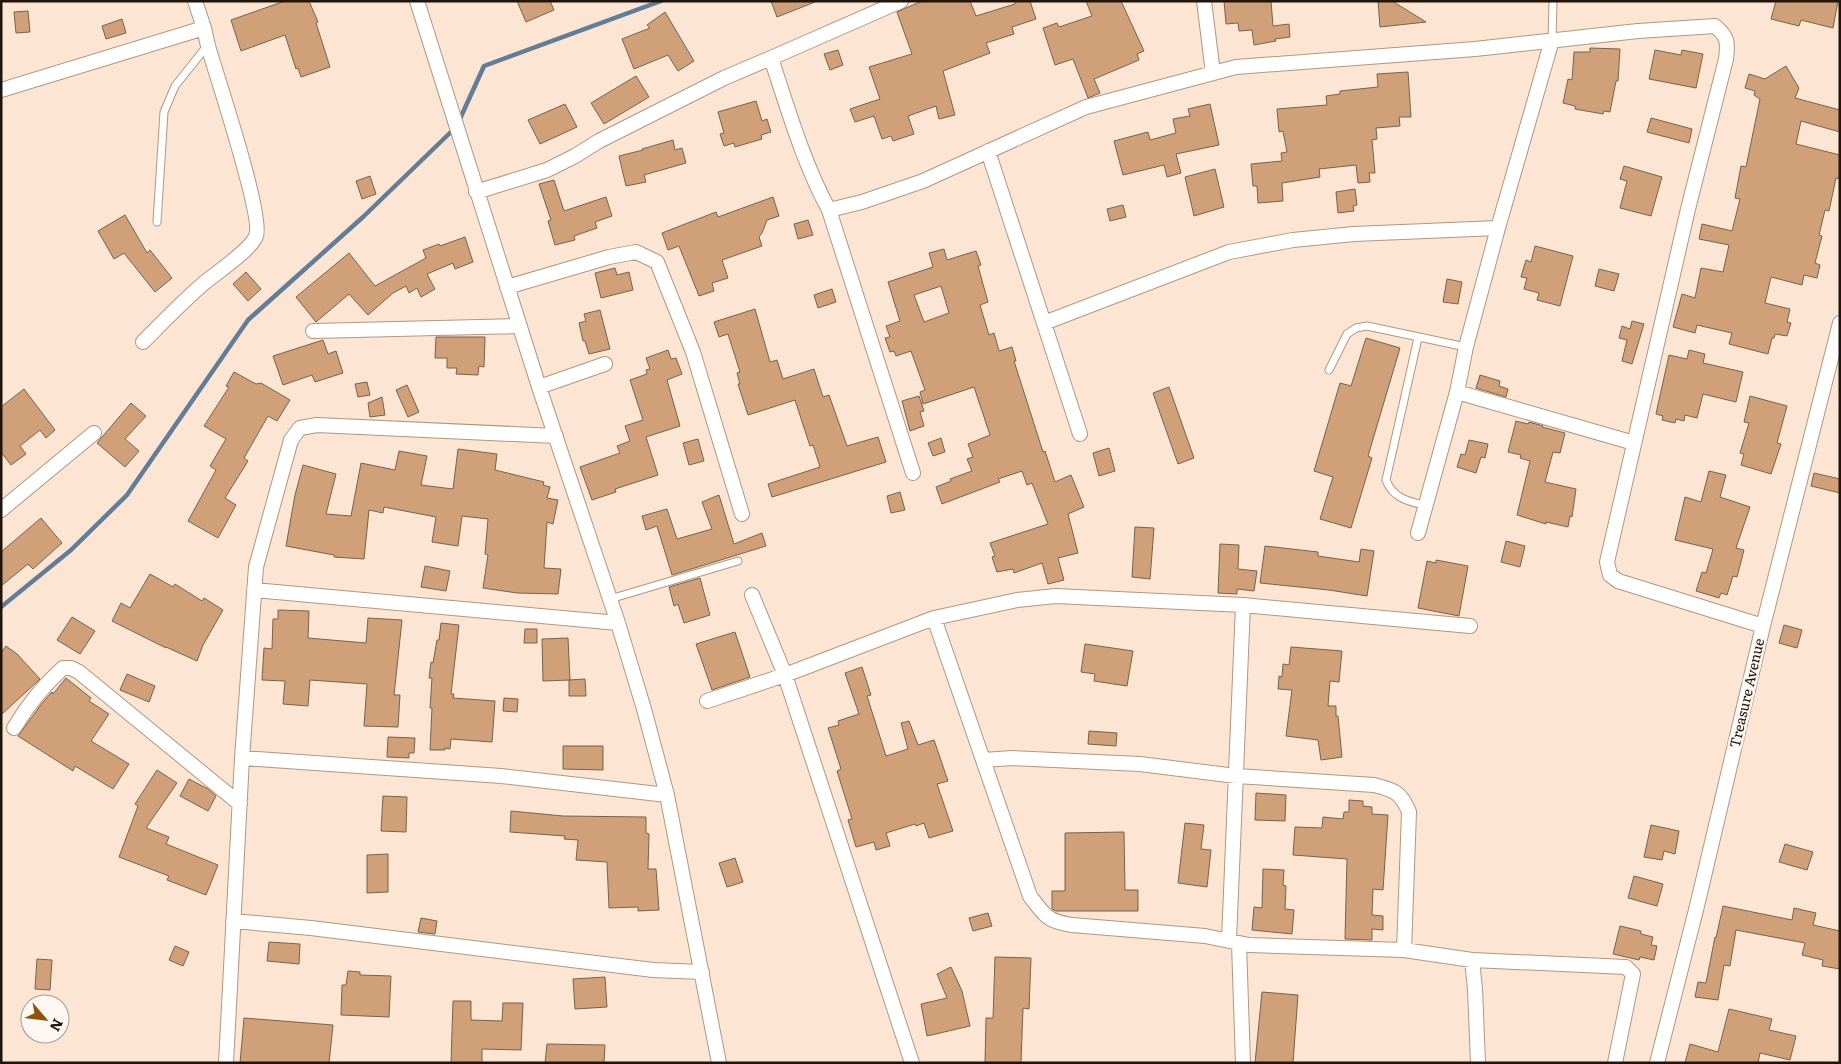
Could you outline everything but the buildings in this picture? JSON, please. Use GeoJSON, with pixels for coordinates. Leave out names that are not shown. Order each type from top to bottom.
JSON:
{"type":"FeatureCollection","features":[{"type":"Feature","properties":{"kind":"street"},"geometry":{"type":"LineString","coordinates":[[143,342],[202,285],[250,245],[257,235],[257,223],[249,186],[195,1]]}},
{"type":"Feature","properties":{"kind":"street"},"geometry":{"type":"LineString","coordinates":[[417,1],[539,387],[618,623],[667,795],[719,1063]]}},
{"type":"Feature","properties":{"kind":"street"},"geometry":{"type":"LineString","coordinates":[[476,192],[547,170],[599,141],[724,78],[901,1]]}},
{"type":"Feature","properties":{"kind":"street"},"geometry":{"type":"LineString","coordinates":[[1204,1],[1213,73]]}},
{"type":"Feature","properties":{"kind":"street"},"geometry":{"type":"LineString","coordinates":[[829,210],[862,202],[922,181],[1086,107],[1236,67],[1476,49],[1638,31],[1715,26],[1725,34],[1728,45],[1726,59],[1688,209],[1607,562],[1610,575],[1618,581],[1763,626]]}},
{"type":"Feature","properties":{"kind":"street"},"geometry":{"type":"LineString","coordinates":[[1,90],[204,28]]}},
{"type":"Feature","properties":{"kind":"street"},"geometry":{"type":"LineString","coordinates":[[1418,533],[1457,392],[1466,347],[1498,228],[1552,40]]}},
{"type":"Feature","properties":{"kind":"street"},"geometry":{"type":"LineString","coordinates":[[771,58],[800,145],[816,186],[829,210],[913,473]]}},
{"type":"Feature","properties":{"kind":"street"},"geometry":{"type":"LineString","coordinates":[[988,151],[1080,434]]}},
{"type":"Feature","properties":{"kind":"street"},"geometry":{"type":"LineString","coordinates":[[1044,323],[1228,252],[1293,240],[1354,234],[1498,228]]}},
{"type":"Feature","properties":{"kind":"street"},"geometry":{"type":"LineString","coordinates":[[507,287],[609,257],[636,252],[657,262],[693,352],[742,514]]}},
{"type":"Feature","properties":{"kind":"street","name":"Treasure Avenue"},"geometry":{"type":"LineString","coordinates":[[1657,1063],[1699,897],[1763,626],[1840,323]]}},
{"type":"Feature","properties":{"kind":"street"},"geometry":{"type":"LineString","coordinates":[[312,331],[520,326]]}},
{"type":"Feature","properties":{"kind":"street"},"geometry":{"type":"LineString","coordinates":[[539,387],[605,364]]}},
{"type":"Feature","properties":{"kind":"street"},"geometry":{"type":"LineString","coordinates":[[1457,392],[1634,444]]}},
{"type":"Feature","properties":{"kind":"street"},"geometry":{"type":"LineString","coordinates":[[226,1063],[242,758],[256,567],[291,440],[300,428],[318,425],[556,436]]}},
{"type":"Feature","properties":{"kind":"street"},"geometry":{"type":"LineString","coordinates":[[4,503],[94,433]]}},
{"type":"Feature","properties":{"kind":"street"},"geometry":{"type":"LineString","coordinates":[[254,590],[618,623]]}},
{"type":"Feature","properties":{"kind":"street"},"geometry":{"type":"LineString","coordinates":[[752,595],[785,675],[912,1063]]}},
{"type":"Feature","properties":{"kind":"street"},"geometry":{"type":"LineString","coordinates":[[707,701],[785,675],[934,618],[1017,600],[1056,596],[1243,605],[1470,626]]}},
{"type":"Feature","properties":{"kind":"street"},"geometry":{"type":"LineString","coordinates":[[1243,605],[1236,776],[1234,942],[1243,1063]]}},
{"type":"Feature","properties":{"kind":"street"},"geometry":{"type":"LineString","coordinates":[[934,618],[1030,896],[1045,916],[1057,922],[1072,925],[1205,936],[1234,942],[1404,950],[1472,960],[1626,967],[1633,974],[1615,1063]]}},
{"type":"Feature","properties":{"kind":"street"},"geometry":{"type":"LineString","coordinates":[[14,728],[22,714],[54,677],[63,668],[71,668],[79,672],[240,804]]}},
{"type":"Feature","properties":{"kind":"street"},"geometry":{"type":"LineString","coordinates":[[242,758],[501,776],[667,795]]}},
{"type":"Feature","properties":{"kind":"street"},"geometry":{"type":"LineString","coordinates":[[983,760],[1013,758],[1140,764],[1236,776],[1374,785],[1391,790],[1403,797],[1409,812],[1404,950]]}},
{"type":"Feature","properties":{"kind":"street"},"geometry":{"type":"LineString","coordinates":[[233,921],[311,928],[653,970],[702,972]]}},
{"type":"Feature","properties":{"kind":"street"},"geometry":{"type":"LineString","coordinates":[[1472,960],[1476,989],[1478,1063]]}},
{"type":"Feature","properties":{"kind":"lane"},"geometry":{"type":"LineString","coordinates":[[1552,40],[1553,1]]}},
{"type":"Feature","properties":{"kind":"lane"},"geometry":{"type":"LineString","coordinates":[[157,222],[164,112],[179,81],[208,46]]}},
{"type":"Feature","properties":{"kind":"lane"},"geometry":{"type":"LineString","coordinates":[[1329,370],[1347,334],[1356,328],[1367,326],[1466,347]]}},
{"type":"Feature","properties":{"kind":"lane"},"geometry":{"type":"LineString","coordinates":[[1418,338],[1386,480],[1395,494],[1409,502],[1425,505]]}},
{"type":"Feature","properties":{"kind":"lane"},"geometry":{"type":"LineString","coordinates":[[610,600],[738,561]]}},
{"type":"Feature","properties":{"kind":"waterway"},"geometry":{"type":"LineString","coordinates":[[459,121],[484,66],[661,1]]}},
{"type":"Feature","properties":{"kind":"waterway"},"geometry":{"type":"LineString","coordinates":[[1,607],[71,550],[127,495],[248,320],[363,217],[455,128]]}}]}
